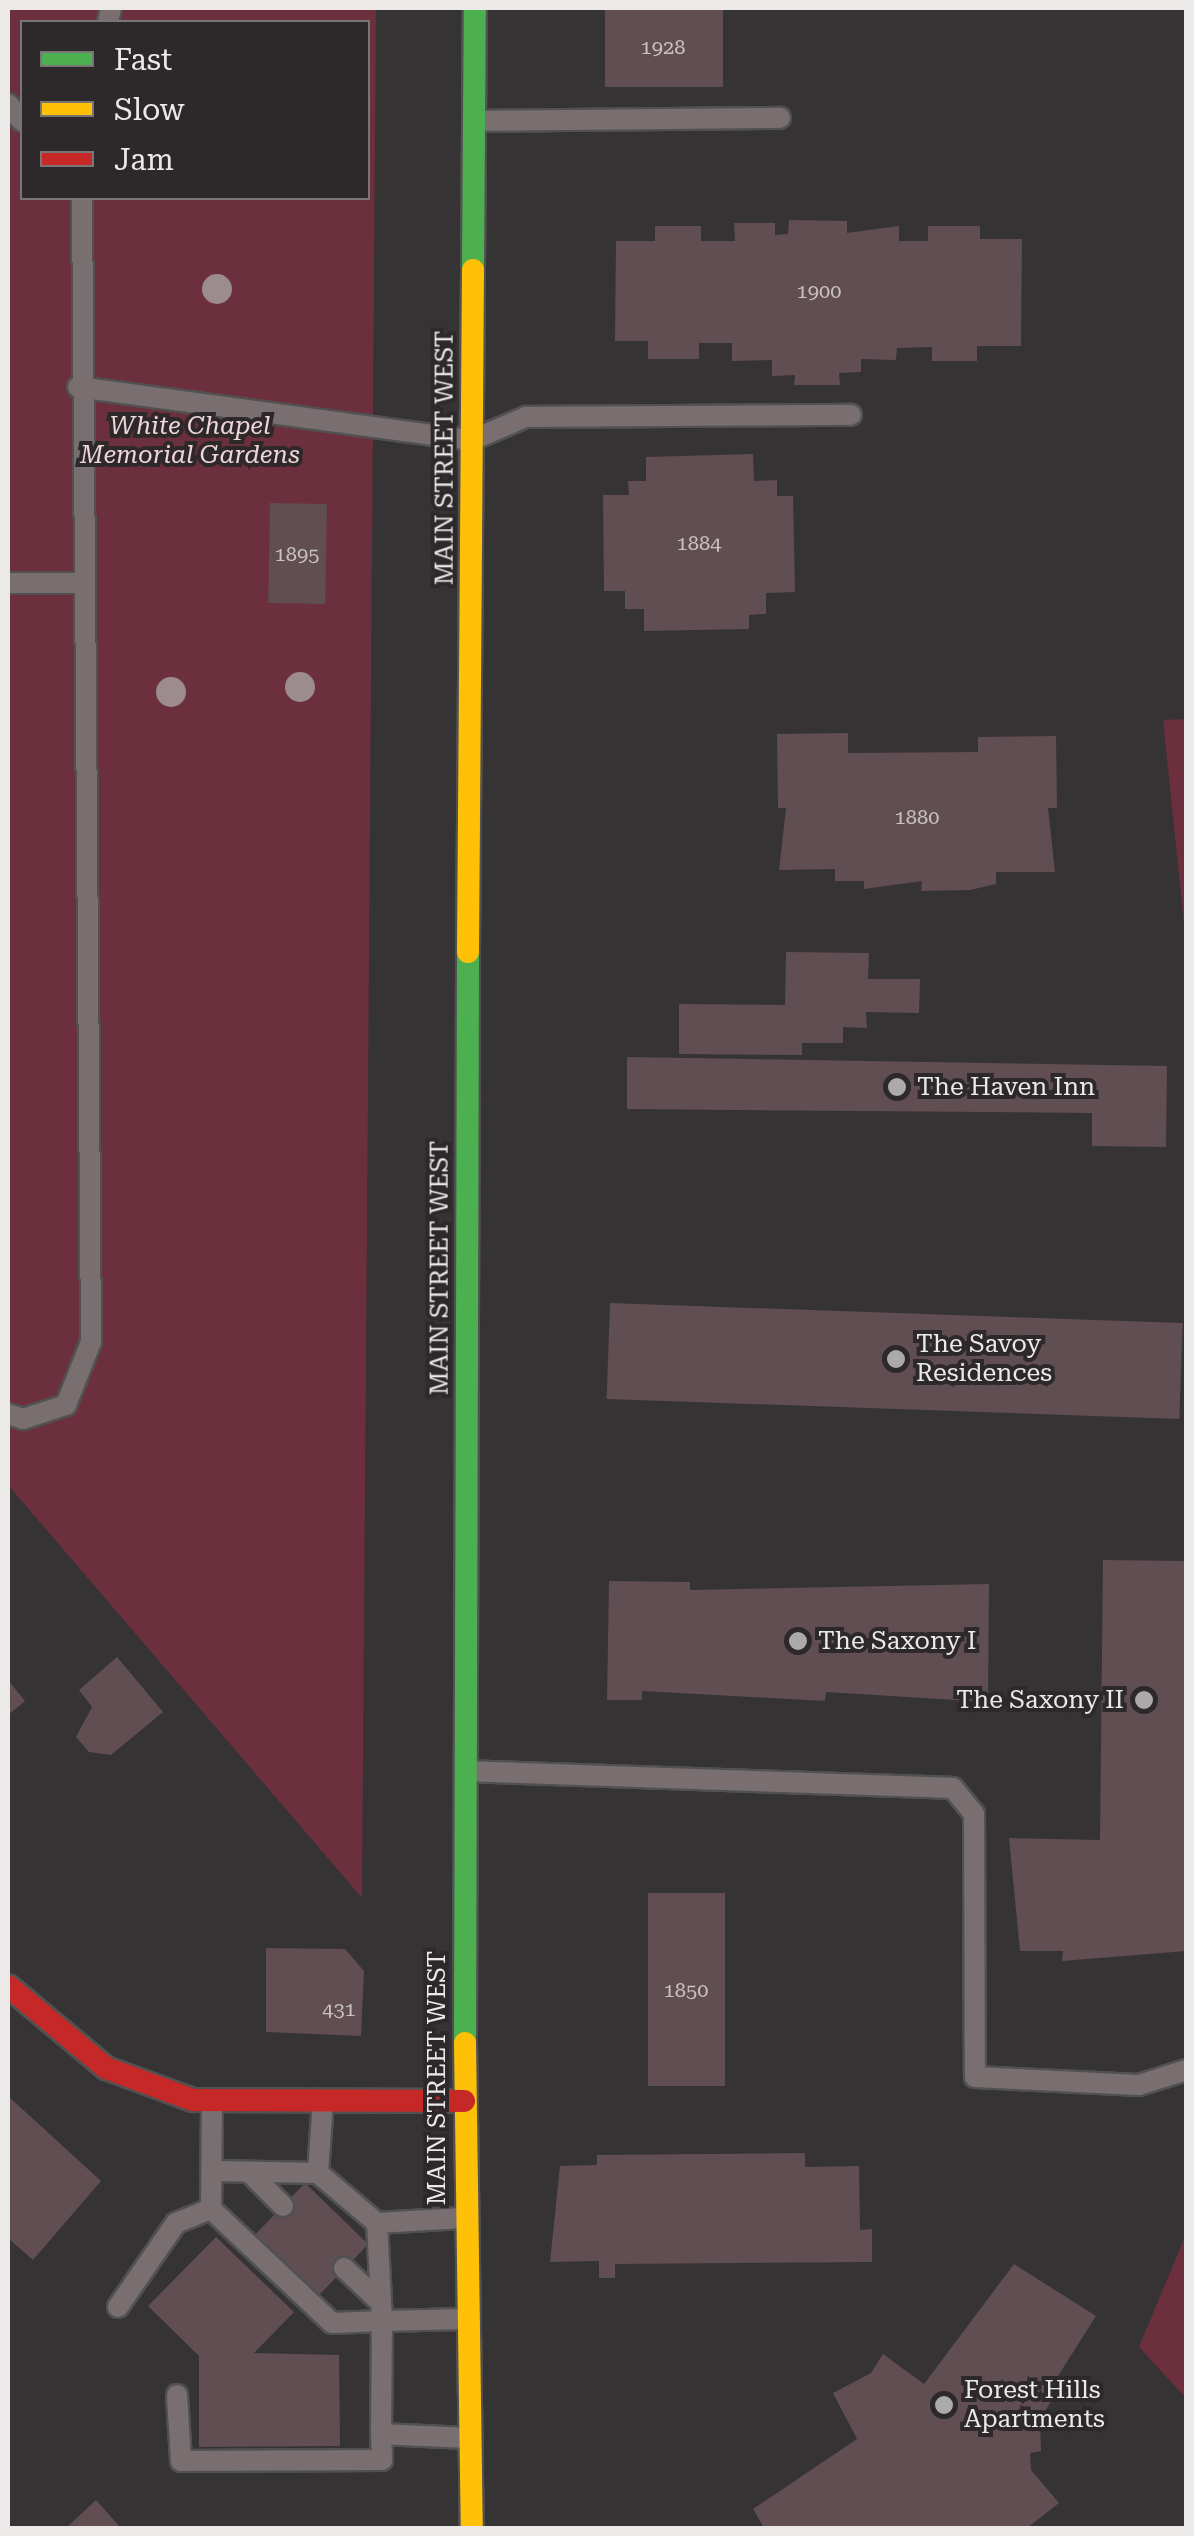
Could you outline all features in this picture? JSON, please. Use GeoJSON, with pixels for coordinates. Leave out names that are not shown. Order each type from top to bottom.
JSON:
{"type":"FeatureCollection","features":[{"type":"Feature","properties":{"kind":"main road","name":"MAIN STREET WEST"},"geometry":{"type":"LineString","coordinates":[[472,2528],[466,2319],[464,1771],[476,8]]}},
{"type":"Feature","properties":{"kind":"main road"},"geometry":{"type":"LineString","coordinates":[[8,1986],[106,2068],[142,2086],[212,2100],[464,2101]]}},
{"type":"Feature","properties":{"kind":"lane"},"geometry":{"type":"LineString","coordinates":[[475,120],[780,118]]}},
{"type":"Feature","properties":{"kind":"lane"},"geometry":{"type":"LineString","coordinates":[[8,1414],[66,1405],[92,1342],[84,583],[78,387],[82,200]]}},
{"type":"Feature","properties":{"kind":"lane"},"geometry":{"type":"LineString","coordinates":[[78,387],[472,440],[526,417],[851,415]]}},
{"type":"Feature","properties":{"kind":"lane"},"geometry":{"type":"LineString","coordinates":[[8,583],[84,583]]}},
{"type":"Feature","properties":{"kind":"lane"},"geometry":{"type":"LineString","coordinates":[[464,1771],[953,1788],[974,1814],[975,2077],[1138,2085],[1186,2070]]}},
{"type":"Feature","properties":{"kind":"lane"},"geometry":{"type":"LineString","coordinates":[[212,2100],[216,2171],[212,2209]]}},
{"type":"Feature","properties":{"kind":"lane"},"geometry":{"type":"LineString","coordinates":[[318,2172],[324,2101]]}},
{"type":"Feature","properties":{"kind":"lane"},"geometry":{"type":"LineString","coordinates":[[216,2171],[318,2172],[378,2223],[465,2218]]}},
{"type":"Feature","properties":{"kind":"lane"},"geometry":{"type":"LineString","coordinates":[[249,2172],[283,2206]]}},
{"type":"Feature","properties":{"kind":"lane"},"geometry":{"type":"LineString","coordinates":[[118,2307],[176,2223],[212,2209]]}},
{"type":"Feature","properties":{"kind":"lane"},"geometry":{"type":"LineString","coordinates":[[212,2209],[332,2323],[466,2319]]}},
{"type":"Feature","properties":{"kind":"lane"},"geometry":{"type":"LineString","coordinates":[[177,2395],[181,2461],[382,2460],[382,2321],[376,2298],[378,2223]]}},
{"type":"Feature","properties":{"kind":"lane"},"geometry":{"type":"LineString","coordinates":[[344,2268],[376,2298]]}},
{"type":"Feature","properties":{"kind":"lane"},"geometry":{"type":"LineString","coordinates":[[381,2434],[469,2438]]}},
{"type":"Feature","properties":{"kind":"green space","name":"White Chapel Memorial Gardens"},"geometry":{"type":"Polygon","coordinates":[[[8,8],[376,8],[362,1898],[8,1485],[8,8]]]}},
{"type":"Feature","properties":{"kind":"green space"},"geometry":{"type":"Polygon","coordinates":[[[1186,719],[1186,943],[1163,720],[1186,719]]]}},
{"type":"Feature","properties":{"kind":"green space"},"geometry":{"type":"Polygon","coordinates":[[[1186,2234],[1186,2398],[1139,2347],[1186,2234]]]}},
{"type":"Feature","properties":{"kind":"building"},"geometry":{"type":"Polygon","coordinates":[[[605,8],[723,8],[723,87],[605,87],[605,8]]]}},
{"type":"Feature","properties":{"kind":"building"},"geometry":{"type":"Polygon","coordinates":[[[789,220],[847,221],[847,233],[899,226],[899,241],[928,241],[928,226],[980,226],[980,239],[1022,239],[1021,346],[977,346],[977,361],[932,361],[932,347],[897,348],[896,360],[861,359],[861,372],[839,373],[840,385],[794,385],[795,375],[772,376],[772,360],[732,361],[732,343],[699,343],[699,359],[648,359],[648,341],[615,341],[616,241],[655,241],[655,226],[701,226],[701,241],[735,241],[734,223],[775,223],[775,235],[788,234],[789,220]]]}},
{"type":"Feature","properties":{"kind":"building"},"geometry":{"type":"Polygon","coordinates":[[[753,454],[754,481],[777,480],[777,496],[793,496],[795,592],[766,593],[766,614],[749,615],[749,629],[644,631],[644,609],[625,609],[625,591],[604,591],[603,495],[629,495],[628,481],[646,481],[646,457],[753,454]]]}},
{"type":"Feature","properties":{"kind":"building"},"geometry":{"type":"Polygon","coordinates":[[[270,503],[327,504],[325,604],[268,603],[270,503]]]}},
{"type":"Feature","properties":{"kind":"building"},"geometry":{"type":"Polygon","coordinates":[[[848,733],[848,753],[978,752],[978,737],[1056,736],[1057,808],[1048,808],[1055,872],[996,872],[996,884],[970,890],[921,891],[922,881],[864,889],[864,881],[835,881],[835,869],[779,870],[786,808],[778,808],[777,734],[848,733]]]}},
{"type":"Feature","properties":{"kind":"building"},"geometry":{"type":"Polygon","coordinates":[[[786,952],[869,953],[868,979],[920,979],[919,1013],[866,1012],[867,1028],[843,1027],[843,1043],[802,1043],[802,1055],[679,1054],[679,1004],[785,1005],[786,952]]]}},
{"type":"Feature","properties":{"kind":"building","name":"The Haven Inn"},"geometry":{"type":"Polygon","coordinates":[[[627,1057],[1167,1066],[1166,1147],[1092,1146],[1092,1113],[627,1109],[627,1057]]]}},
{"type":"Feature","properties":{"kind":"building","name":"The Savoy Residences"},"geometry":{"type":"Polygon","coordinates":[[[610,1303],[1183,1323],[1179,1419],[607,1399],[610,1303]]]}},
{"type":"Feature","properties":{"kind":"building","name":"The Saxony II"},"geometry":{"type":"Polygon","coordinates":[[[1103,1560],[1186,1561],[1186,1951],[1062,1961],[1063,1951],[1020,1951],[1009,1838],[1100,1840],[1103,1560]]]}},
{"type":"Feature","properties":{"kind":"building","name":"The Saxony I"},"geometry":{"type":"Polygon","coordinates":[[[609,1581],[690,1582],[690,1590],[989,1584],[988,1702],[826,1692],[825,1701],[642,1691],[642,1700],[607,1700],[609,1581]]]}},
{"type":"Feature","properties":{"kind":"building"},"geometry":{"type":"Polygon","coordinates":[[[117,1657],[163,1712],[111,1755],[89,1752],[76,1737],[92,1707],[79,1690],[117,1657]]]}},
{"type":"Feature","properties":{"kind":"building"},"geometry":{"type":"Polygon","coordinates":[[[8,1680],[25,1701],[8,1715],[8,1680]]]}},
{"type":"Feature","properties":{"kind":"building"},"geometry":{"type":"Polygon","coordinates":[[[648,1893],[725,1893],[725,2086],[648,2086],[648,1893]]]}},
{"type":"Feature","properties":{"kind":"building"},"geometry":{"type":"Polygon","coordinates":[[[266,1948],[345,1949],[364,1971],[361,2036],[266,2032],[266,1948]]]}},
{"type":"Feature","properties":{"kind":"building"},"geometry":{"type":"Polygon","coordinates":[[[8,2096],[101,2181],[33,2260],[8,2238],[8,2096]]]}},
{"type":"Feature","properties":{"kind":"building"},"geometry":{"type":"Polygon","coordinates":[[[805,2153],[805,2167],[859,2166],[860,2230],[872,2229],[872,2262],[615,2264],[615,2278],[599,2278],[599,2261],[550,2262],[560,2166],[597,2165],[597,2155],[805,2153]]]}},
{"type":"Feature","properties":{"kind":"building"},"geometry":{"type":"Polygon","coordinates":[[[305,2183],[368,2244],[316,2298],[253,2237],[305,2183]]]}},
{"type":"Feature","properties":{"kind":"building"},"geometry":{"type":"Polygon","coordinates":[[[216,2237],[294,2312],[254,2353],[339,2355],[340,2446],[199,2447],[199,2356],[148,2306],[216,2237]]]}},
{"type":"Feature","properties":{"kind":"building","name":"Forest Hills Apartments"},"geometry":{"type":"Polygon","coordinates":[[[1014,2264],[1096,2316],[1051,2387],[1058,2390],[1040,2419],[1041,2451],[1030,2453],[1031,2470],[1059,2503],[1027,2528],[764,2528],[753,2509],[857,2439],[833,2393],[871,2373],[883,2354],[924,2384],[1014,2264]]]}},
{"type":"Feature","properties":{"kind":"building"},"geometry":{"type":"Polygon","coordinates":[[[96,2500],[121,2528],[66,2528],[96,2500]]]}},
{"type":"Feature","properties":{"kind":"traffic: fast"},"geometry":{"type":"LineString","coordinates":[[473,270],[475,8]]}},
{"type":"Feature","properties":{"kind":"traffic: fast"},"geometry":{"type":"LineString","coordinates":[[465,2043],[468,952]]}},
{"type":"Feature","properties":{"kind":"traffic: slow"},"geometry":{"type":"LineString","coordinates":[[468,952],[473,270]]}},
{"type":"Feature","properties":{"kind":"traffic: slow"},"geometry":{"type":"LineString","coordinates":[[465,2043],[472,2528]]}},
{"type":"Feature","properties":{"kind":"traffic: jam"},"geometry":{"type":"LineString","coordinates":[[8,1986],[106,2068],[193,2100],[464,2101]]}},
{"type":"Feature","properties":{"kind":"place","name":"The Haven Inn"},"geometry":{"type":"Point","coordinates":[897,1087]}},
{"type":"Feature","properties":{"kind":"place","name":"The Savoy Residences"},"geometry":{"type":"Point","coordinates":[896,1359]}},
{"type":"Feature","properties":{"kind":"place","name":"The Saxony I"},"geometry":{"type":"Point","coordinates":[798,1641]}},
{"type":"Feature","properties":{"kind":"place","name":"The Saxony II"},"geometry":{"type":"Point","coordinates":[1144,1700]}},
{"type":"Feature","properties":{"kind":"place","name":"Forest Hills Apartments"},"geometry":{"type":"Point","coordinates":[944,2405]}}]}
